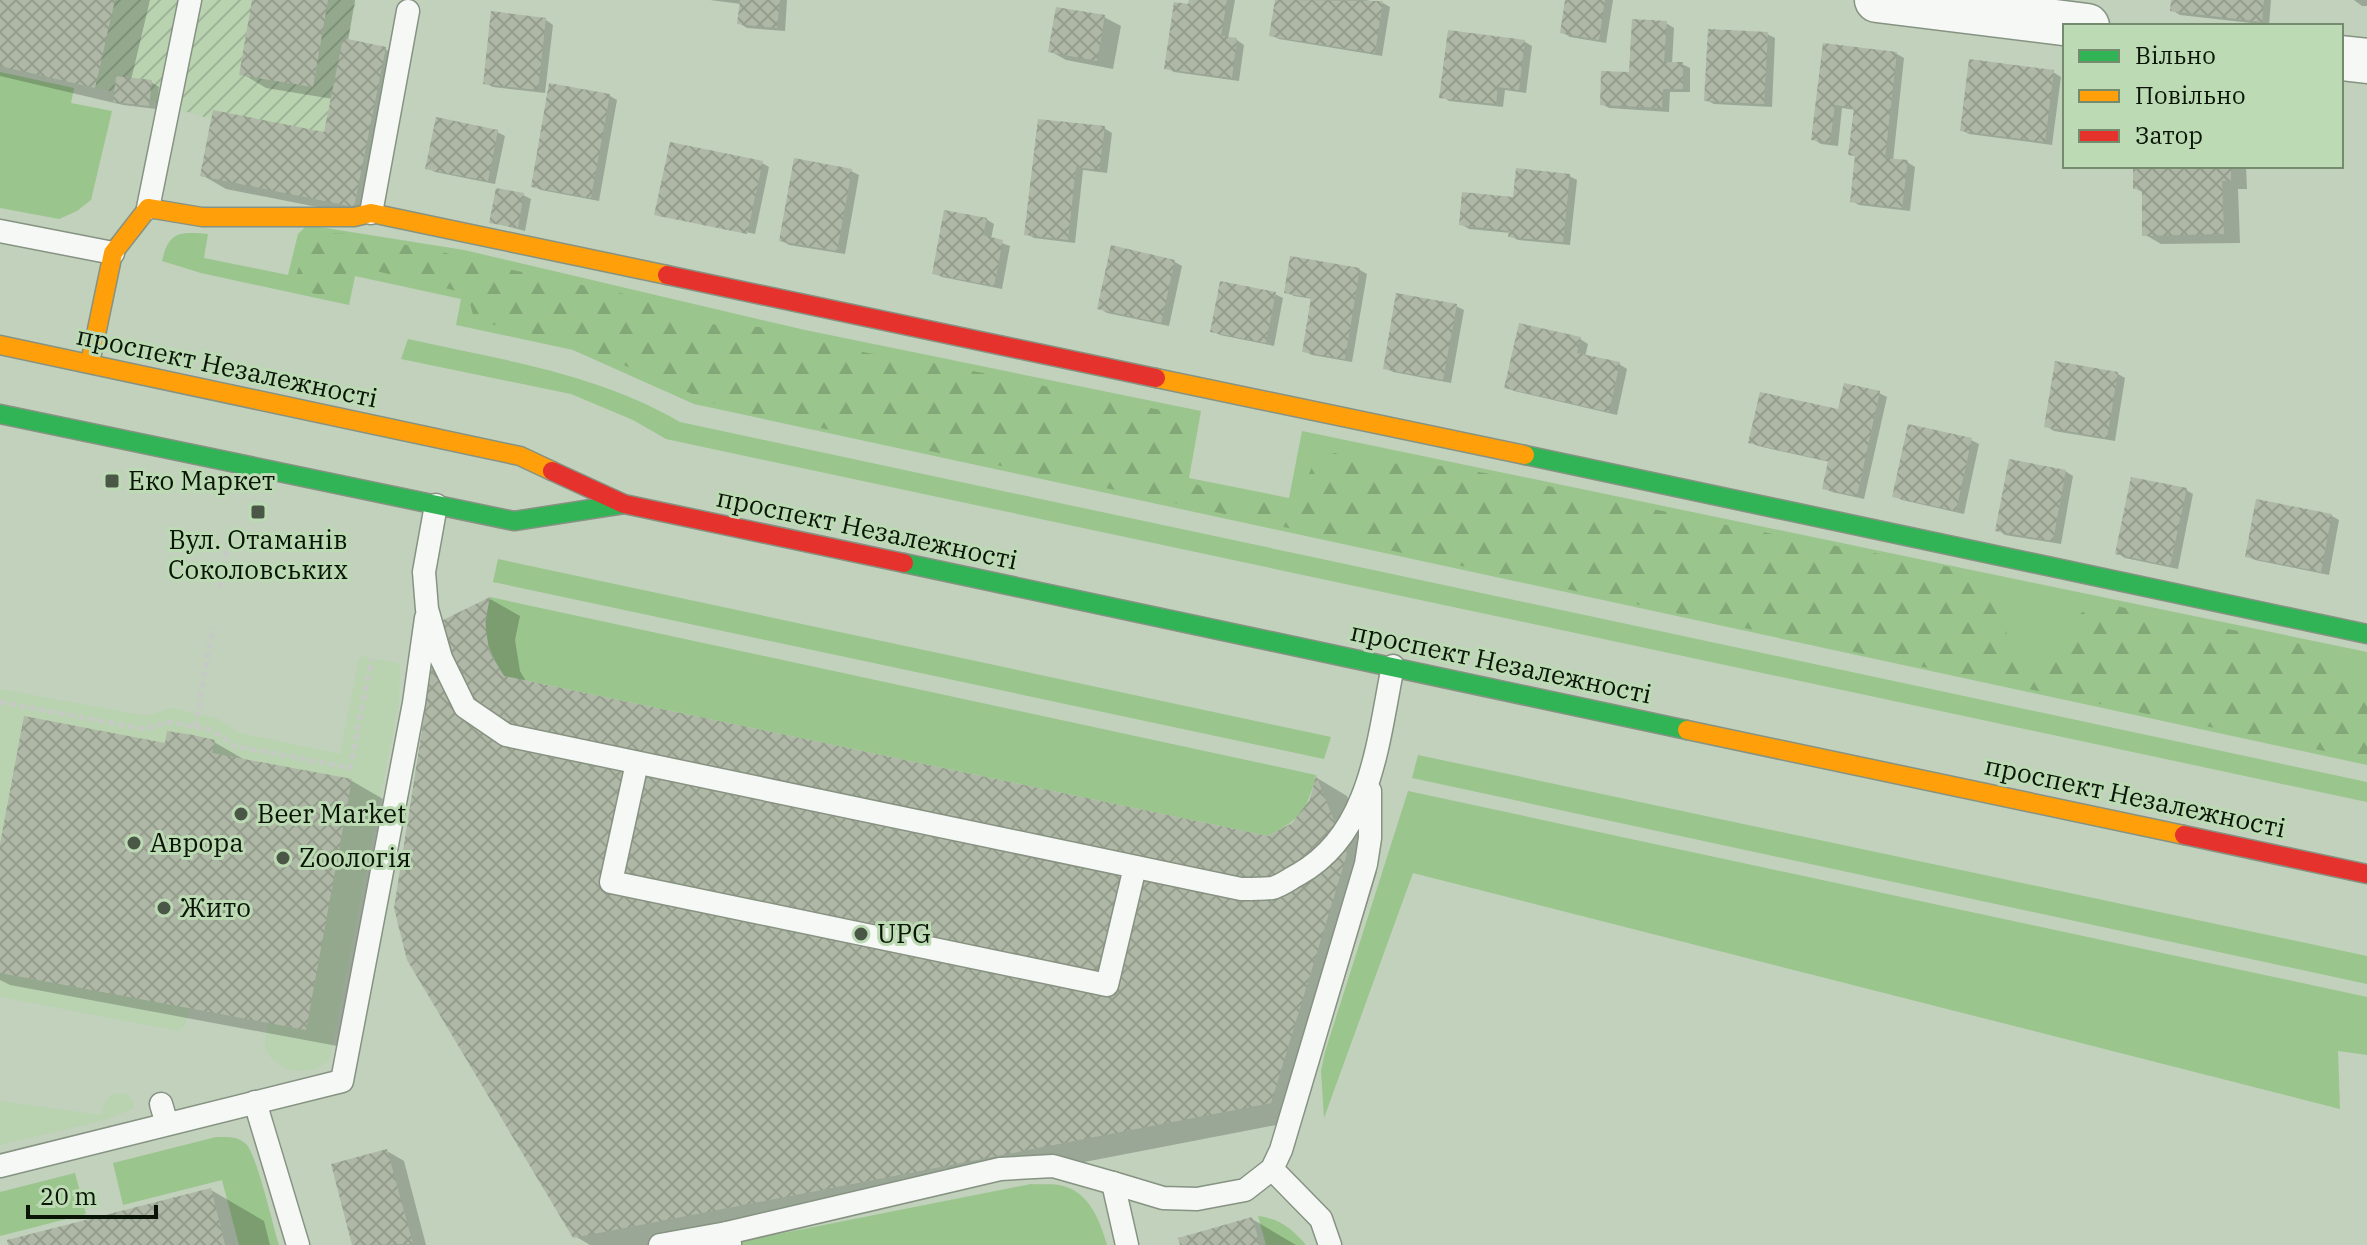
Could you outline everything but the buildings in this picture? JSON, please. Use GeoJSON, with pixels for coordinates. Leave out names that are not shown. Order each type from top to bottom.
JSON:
{"type":"FeatureCollection","features":[{"type":"Feature","properties":{"kind":"main road"},"geometry":{"type":"LineString","coordinates":[[90,363],[113,253],[148,208],[202,217],[354,217],[371,213],[2367,634]]}},
{"type":"Feature","properties":{"kind":"main road","name":"проспект Незалежності"},"geometry":{"type":"LineString","coordinates":[[0,345],[520,456],[624,504],[2367,874]]}},
{"type":"Feature","properties":{"kind":"main road","name":"проспект Незалежності"},"geometry":{"type":"LineString","coordinates":[[0,414],[514,521],[624,504]]}},
{"type":"Feature","properties":{"kind":"street"},"geometry":{"type":"LineString","coordinates":[[1877,0],[2071,24]]}},
{"type":"Feature","properties":{"kind":"street"},"geometry":{"type":"LineString","coordinates":[[2343,58],[2367,61]]}},
{"type":"Feature","properties":{"kind":"lane"},"geometry":{"type":"LineString","coordinates":[[148,208],[190,0]]}},
{"type":"Feature","properties":{"kind":"lane"},"geometry":{"type":"LineString","coordinates":[[371,213],[408,11]]}},
{"type":"Feature","properties":{"kind":"lane"},"geometry":{"type":"LineString","coordinates":[[0,231],[113,253]]}},
{"type":"Feature","properties":{"kind":"lane"},"geometry":{"type":"LineString","coordinates":[[436,505],[424,572],[427,609],[441,658],[465,707],[506,735],[1241,889],[1274,887],[1309,868],[1341,837],[1357,811],[1369,777],[1393,666]]}},
{"type":"Feature","properties":{"kind":"lane"},"geometry":{"type":"LineString","coordinates":[[0,1166],[164,1114],[255,1102],[342,1081],[414,703],[427,609]]}},
{"type":"Feature","properties":{"kind":"lane"},"geometry":{"type":"LineString","coordinates":[[637,763],[611,882],[1107,985],[1135,867]]}},
{"type":"Feature","properties":{"kind":"lane"},"geometry":{"type":"LineString","coordinates":[[660,1245],[728,1239],[1000,1169],[1053,1166],[1163,1198],[1197,1199],[1245,1190],[1272,1169],[1281,1150],[1366,864],[1370,838],[1369,777]]}},
{"type":"Feature","properties":{"kind":"lane"},"geometry":{"type":"LineString","coordinates":[[255,1102],[298,1245]]}},
{"type":"Feature","properties":{"kind":"lane"},"geometry":{"type":"LineString","coordinates":[[1272,1169],[1321,1219],[1330,1245]]}},
{"type":"Feature","properties":{"kind":"lane"},"geometry":{"type":"LineString","coordinates":[[1113,1183],[1127,1245]]}},
{"type":"Feature","properties":{"kind":"path"},"geometry":{"type":"LineString","coordinates":[[220,587],[230,531]]}},
{"type":"Feature","properties":{"kind":"path"},"geometry":{"type":"LineString","coordinates":[[195,727],[213,627]]}},
{"type":"Feature","properties":{"kind":"path"},"geometry":{"type":"LineString","coordinates":[[0,702],[144,729],[169,722],[211,730],[235,746],[350,768],[372,658]]}},
{"type":"Feature","properties":{"kind":"shaded area"},"geometry":{"type":"Polygon","coordinates":[[[0,0],[356,0],[348,39],[354,207],[200,176],[211,119],[150,101],[149,106],[113,102],[114,92],[0,66],[0,0]]]}},
{"type":"Feature","properties":{"kind":"shaded area","name":"Жито"},"geometry":{"type":"Polygon","coordinates":[[[362,656],[400,665],[399,702],[329,1061],[316,1069],[299,1071],[284,1068],[272,1059],[265,1048],[267,1023],[190,1008],[185,1025],[179,1031],[0,997],[0,689],[146,716],[172,708],[218,719],[239,733],[340,754],[359,658],[362,656]]]}},
{"type":"Feature","properties":{"kind":"shaded area"},"geometry":{"type":"Polygon","coordinates":[[[119,1093],[127,1094],[134,1108],[108,1119],[0,1145],[0,1101],[101,1115],[106,1100],[119,1093]]]}},
{"type":"Feature","properties":{"kind":"green space"},"geometry":{"type":"Polygon","coordinates":[[[0,72],[74,88],[71,103],[112,111],[91,200],[77,211],[59,219],[0,208],[0,72]]]}},
{"type":"Feature","properties":{"kind":"green space"},"geometry":{"type":"Polygon","coordinates":[[[307,225],[464,250],[805,330],[1201,411],[1189,478],[1289,498],[1302,431],[2367,652],[2367,765],[694,404],[573,350],[456,325],[461,299],[355,276],[349,305],[201,273],[162,261],[168,243],[178,235],[208,234],[204,258],[288,275],[298,234],[307,225]]]}},
{"type":"Feature","properties":{"kind":"green space"},"geometry":{"type":"Polygon","coordinates":[[[313,233],[351,234],[624,294],[656,304],[693,323],[759,327],[868,353],[930,362],[1172,412],[1179,415],[1185,427],[1185,478],[1208,490],[1256,501],[1291,502],[1298,498],[1312,467],[1321,457],[1335,453],[1353,454],[1385,463],[1443,466],[1736,527],[1954,568],[1999,597],[2005,607],[2007,638],[2012,648],[2027,657],[2040,658],[2050,653],[2078,615],[2094,606],[2116,606],[2297,643],[2322,652],[2347,677],[2367,683],[2367,760],[725,408],[569,342],[481,322],[473,315],[468,296],[461,292],[356,266],[348,268],[338,294],[325,296],[289,288],[286,283],[296,276],[307,241],[313,233]]]}},
{"type":"Feature","properties":{"kind":"green space"},"geometry":{"type":"Polygon","coordinates":[[[408,339],[582,380],[648,405],[680,422],[2367,782],[2367,802],[666,439],[633,420],[571,394],[401,359],[408,339]]]}},
{"type":"Feature","properties":{"kind":"green space"},"geometry":{"type":"Polygon","coordinates":[[[498,559],[1331,737],[1324,759],[493,582],[498,559]]]}},
{"type":"Feature","properties":{"kind":"green space"},"geometry":{"type":"Polygon","coordinates":[[[490,597],[1316,775],[1301,813],[1268,836],[504,676],[487,638],[490,597]]]}},
{"type":"Feature","properties":{"kind":"green space"},"geometry":{"type":"Polygon","coordinates":[[[1418,755],[2367,956],[2367,984],[1412,778],[1418,755]]]}},
{"type":"Feature","properties":{"kind":"green space"},"geometry":{"type":"Polygon","coordinates":[[[1408,791],[2367,997],[2367,1055],[2338,1051],[2340,1109],[1413,873],[1324,1118],[1321,1071],[1325,1052],[1408,791]]]}},
{"type":"Feature","properties":{"kind":"green space"},"geometry":{"type":"Polygon","coordinates":[[[216,1137],[232,1138],[246,1144],[260,1176],[279,1245],[239,1245],[222,1180],[123,1205],[113,1163],[216,1137]]]}},
{"type":"Feature","properties":{"kind":"green space"},"geometry":{"type":"Polygon","coordinates":[[[75,1173],[86,1214],[0,1236],[0,1192],[75,1173]]]}},
{"type":"Feature","properties":{"kind":"green space"},"geometry":{"type":"Polygon","coordinates":[[[1031,1184],[1059,1185],[1080,1195],[1097,1218],[1107,1245],[742,1245],[743,1241],[1031,1184]]]}},
{"type":"Feature","properties":{"kind":"green space"},"geometry":{"type":"Polygon","coordinates":[[[1258,1216],[1285,1225],[1306,1245],[1266,1245],[1258,1216]]]}},
{"type":"Feature","properties":{"kind":"traffic: fast"},"geometry":{"type":"LineString","coordinates":[[0,414],[514,521],[624,504]]}},
{"type":"Feature","properties":{"kind":"traffic: fast"},"geometry":{"type":"LineString","coordinates":[[1525,455],[2367,634]]}},
{"type":"Feature","properties":{"kind":"traffic: fast"},"geometry":{"type":"LineString","coordinates":[[904,563],[1687,730]]}},
{"type":"Feature","properties":{"kind":"traffic: slow"},"geometry":{"type":"LineString","coordinates":[[90,363],[113,253],[148,208],[202,217],[354,217],[371,213],[667,275]]}},
{"type":"Feature","properties":{"kind":"traffic: slow"},"geometry":{"type":"LineString","coordinates":[[0,345],[520,456],[552,471]]}},
{"type":"Feature","properties":{"kind":"traffic: slow"},"geometry":{"type":"LineString","coordinates":[[1156,378],[1525,455]]}},
{"type":"Feature","properties":{"kind":"traffic: slow"},"geometry":{"type":"LineString","coordinates":[[1687,730],[2184,835]]}},
{"type":"Feature","properties":{"kind":"traffic: jam"},"geometry":{"type":"LineString","coordinates":[[667,275],[1156,378]]}},
{"type":"Feature","properties":{"kind":"traffic: jam"},"geometry":{"type":"LineString","coordinates":[[552,471],[624,504],[904,563]]}},
{"type":"Feature","properties":{"kind":"traffic: jam"},"geometry":{"type":"LineString","coordinates":[[2184,835],[2367,874]]}},
{"type":"Feature","properties":{"kind":"place","name":"Еко Маркет"},"geometry":{"type":"Point","coordinates":[112,481]}},
{"type":"Feature","properties":{"kind":"place","name":"Вул. Отаманів Соколовських"},"geometry":{"type":"Point","coordinates":[258,512]}},
{"type":"Feature","properties":{"kind":"place","name":"Beer Market"},"geometry":{"type":"Point","coordinates":[241,814]}},
{"type":"Feature","properties":{"kind":"place","name":"Аврора"},"geometry":{"type":"Point","coordinates":[134,843]}},
{"type":"Feature","properties":{"kind":"place","name":"Zooлогія"},"geometry":{"type":"Point","coordinates":[283,858]}},
{"type":"Feature","properties":{"kind":"place","name":"Жито"},"geometry":{"type":"Point","coordinates":[164,908]}},
{"type":"Feature","properties":{"kind":"place","name":"UPG"},"geometry":{"type":"Point","coordinates":[861,934]}}]}
